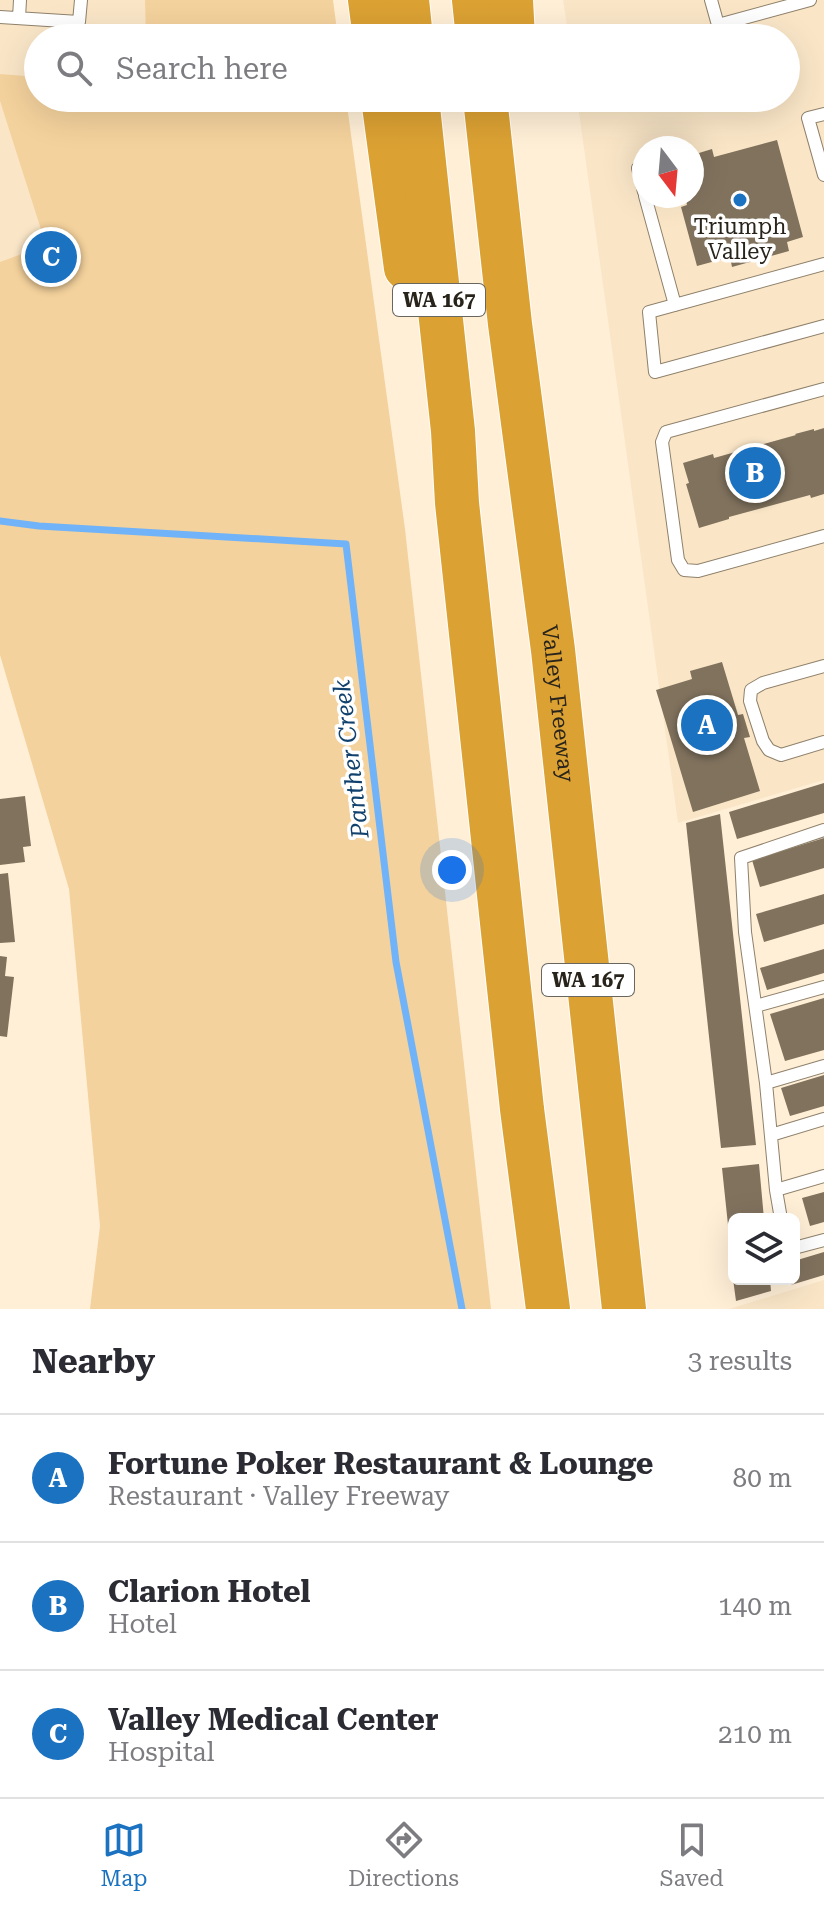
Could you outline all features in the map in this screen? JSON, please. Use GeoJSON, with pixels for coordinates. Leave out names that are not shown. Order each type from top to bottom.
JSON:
{"type":"FeatureCollection","features":[{"type":"Feature","properties":{"kind":"highway"},"geometry":{"type":"LineString","coordinates":[[370,0],[373,24]]}},
{"type":"Feature","properties":{"kind":"highway"},"geometry":{"type":"LineString","coordinates":[[407,0],[410,24]]}},
{"type":"Feature","properties":{"kind":"highway"},"geometry":{"type":"LineString","coordinates":[[428,0],[431,24]]}},
{"type":"Feature","properties":{"kind":"highway"},"geometry":{"type":"LineString","coordinates":[[474,0],[477,24]]}},
{"type":"Feature","properties":{"kind":"highway"},"geometry":{"type":"LineString","coordinates":[[511,0],[512,24]]}},
{"type":"Feature","properties":{"kind":"highway"},"geometry":{"type":"LineString","coordinates":[[385,112],[429,439],[457,503]]}},
{"type":"Feature","properties":{"kind":"highway","name":"WA 167"},"geometry":{"type":"LineString","coordinates":[[419,112],[522,1109],[548,1309]]}},
{"type":"Feature","properties":{"kind":"highway"},"geometry":{"type":"LineString","coordinates":[[439,112],[567,1309]]}},
{"type":"Feature","properties":{"kind":"highway","name":"Valley Freeway"},"geometry":{"type":"LineString","coordinates":[[487,112],[510,324],[553,650],[624,1309]]}},
{"type":"Feature","properties":{"kind":"highway"},"geometry":{"type":"LineString","coordinates":[[517,112],[561,546],[553,650]]}},
{"type":"Feature","properties":{"kind":"lane"},"geometry":{"type":"LineString","coordinates":[[19,18],[20,0]]}},
{"type":"Feature","properties":{"kind":"lane"},"geometry":{"type":"LineString","coordinates":[[0,17],[79,22],[81,0]]}},
{"type":"Feature","properties":{"kind":"lane"},"geometry":{"type":"LineString","coordinates":[[711,0],[718,24]]}},
{"type":"Feature","properties":{"kind":"lane"},"geometry":{"type":"LineString","coordinates":[[722,24],[810,0]]}},
{"type":"Feature","properties":{"kind":"lane"},"geometry":{"type":"LineString","coordinates":[[824,114],[808,118],[824,175]]}},
{"type":"Feature","properties":{"kind":"lane"},"geometry":{"type":"LineString","coordinates":[[648,208],[675,305]]}},
{"type":"Feature","properties":{"kind":"lane"},"geometry":{"type":"LineString","coordinates":[[824,264],[649,312],[655,372],[824,326]]}},
{"type":"Feature","properties":{"kind":"lane"},"geometry":{"type":"LineString","coordinates":[[824,389],[666,432],[662,442],[678,560],[684,570],[698,571],[824,536]]}},
{"type":"Feature","properties":{"kind":"lane"},"geometry":{"type":"LineString","coordinates":[[824,666],[763,683],[751,690],[750,701],[769,750],[781,755],[824,742]]}},
{"type":"Feature","properties":{"kind":"lane"},"geometry":{"type":"LineString","coordinates":[[780,1213],[745,932],[741,858],[824,830]]}},
{"type":"Feature","properties":{"kind":"lane"},"geometry":{"type":"LineString","coordinates":[[756,1006],[824,987]]}},
{"type":"Feature","properties":{"kind":"lane"},"geometry":{"type":"LineString","coordinates":[[766,1083],[824,1066]]}},
{"type":"Feature","properties":{"kind":"lane"},"geometry":{"type":"LineString","coordinates":[[771,1135],[824,1119]]}},
{"type":"Feature","properties":{"kind":"lane"},"geometry":{"type":"LineString","coordinates":[[776,1190],[824,1176]]}},
{"type":"Feature","properties":{"kind":"lane"},"geometry":{"type":"LineString","coordinates":[[800,1246],[824,1240]]}},
{"type":"Feature","properties":{"kind":"shaded area"},"geometry":{"type":"Polygon","coordinates":[[[0,0],[170,0],[164,24],[24,24],[24,112],[139,112],[0,415],[0,0]]]}},
{"type":"Feature","properties":{"kind":"shaded area"},"geometry":{"type":"Polygon","coordinates":[[[145,0],[333,0],[336,24],[146,24],[145,0]]]}},
{"type":"Feature","properties":{"kind":"shaded area"},"geometry":{"type":"Polygon","coordinates":[[[563,0],[824,0],[824,780],[678,823],[579,112],[800,112],[800,24],[567,24],[563,0]]]}},
{"type":"Feature","properties":{"kind":"shaded area"},"geometry":{"type":"Polygon","coordinates":[[[0,74],[24,76],[24,112],[348,112],[405,529],[491,1309],[90,1309],[100,1226],[69,889],[0,655],[0,262],[46,245],[0,101],[0,74]]]}},
{"type":"Feature","properties":{"kind":"shaded area"},"geometry":{"type":"Polygon","coordinates":[[[824,1280],[824,1309],[729,1309],[824,1280]]]}},
{"type":"Feature","properties":{"kind":"building","name":"Triumph Valley"},"geometry":{"type":"Polygon","coordinates":[[[777,140],[803,237],[787,242],[789,251],[732,267],[730,257],[697,266],[681,208],[704,208],[704,151],[712,149],[714,157],[777,140]]]}},
{"type":"Feature","properties":{"kind":"building"},"geometry":{"type":"Polygon","coordinates":[[[824,428],[824,494],[729,517],[699,528],[683,463],[713,454],[714,458],[824,428]]]}},
{"type":"Feature","properties":{"kind":"building"},"geometry":{"type":"Polygon","coordinates":[[[722,662],[738,715],[743,714],[750,737],[744,738],[760,791],[693,812],[656,690],[692,679],[690,671],[722,662]]]}},
{"type":"Feature","properties":{"kind":"building"},"geometry":{"type":"Polygon","coordinates":[[[824,783],[824,813],[737,839],[729,812],[824,783]]]}},
{"type":"Feature","properties":{"kind":"building"},"geometry":{"type":"Polygon","coordinates":[[[25,796],[31,846],[23,847],[25,862],[0,865],[0,799],[25,796]]]}},
{"type":"Feature","properties":{"kind":"building"},"geometry":{"type":"Polygon","coordinates":[[[720,814],[756,1145],[721,1148],[686,823],[720,814]]]}},
{"type":"Feature","properties":{"kind":"building"},"geometry":{"type":"Polygon","coordinates":[[[824,838],[824,868],[760,887],[752,860],[824,838]]]}},
{"type":"Feature","properties":{"kind":"building"},"geometry":{"type":"Polygon","coordinates":[[[8,873],[15,942],[0,943],[0,874],[8,873]]]}},
{"type":"Feature","properties":{"kind":"building"},"geometry":{"type":"Polygon","coordinates":[[[824,894],[824,924],[764,942],[756,914],[824,894]]]}},
{"type":"Feature","properties":{"kind":"building"},"geometry":{"type":"Polygon","coordinates":[[[824,949],[824,973],[767,990],[760,968],[824,949]]]}},
{"type":"Feature","properties":{"kind":"building"},"geometry":{"type":"Polygon","coordinates":[[[0,956],[7,957],[5,976],[14,977],[7,1037],[0,1036],[0,956]]]}},
{"type":"Feature","properties":{"kind":"building"},"geometry":{"type":"Polygon","coordinates":[[[824,998],[824,1050],[785,1061],[770,1014],[824,998]]]}},
{"type":"Feature","properties":{"kind":"building"},"geometry":{"type":"Polygon","coordinates":[[[824,1075],[824,1106],[790,1116],[781,1088],[824,1075]]]}},
{"type":"Feature","properties":{"kind":"building"},"geometry":{"type":"Polygon","coordinates":[[[759,1164],[763,1213],[728,1213],[728,1225],[722,1168],[759,1164]]]}},
{"type":"Feature","properties":{"kind":"building"},"geometry":{"type":"Polygon","coordinates":[[[824,1192],[824,1222],[810,1226],[802,1198],[824,1192]]]}},
{"type":"Feature","properties":{"kind":"building"},"geometry":{"type":"Polygon","coordinates":[[[824,1252],[824,1275],[800,1282],[800,1259],[824,1252]]]}},
{"type":"Feature","properties":{"kind":"building"},"geometry":{"type":"Polygon","coordinates":[[[734,1285],[770,1285],[771,1291],[736,1301],[734,1285]]]}},
{"type":"Feature","properties":{"kind":"waterway","name":"Panther Creek"},"geometry":{"type":"LineString","coordinates":[[0,521],[39,526],[346,544],[396,962],[462,1309]]}},
{"type":"Feature","properties":{"kind":"place","name":"Triumph Valley"},"geometry":{"type":"Point","coordinates":[740,200]}},
{"type":"Feature","properties":{"kind":"place","name":"Valley Medical Center"},"geometry":{"type":"Point","coordinates":[51,257]}},
{"type":"Feature","properties":{"kind":"place","name":"Clarion Hotel"},"geometry":{"type":"Point","coordinates":[755,473]}},
{"type":"Feature","properties":{"kind":"place","name":"Fortune Poker Restaurant & Lounge"},"geometry":{"type":"Point","coordinates":[707,725]}}]}
